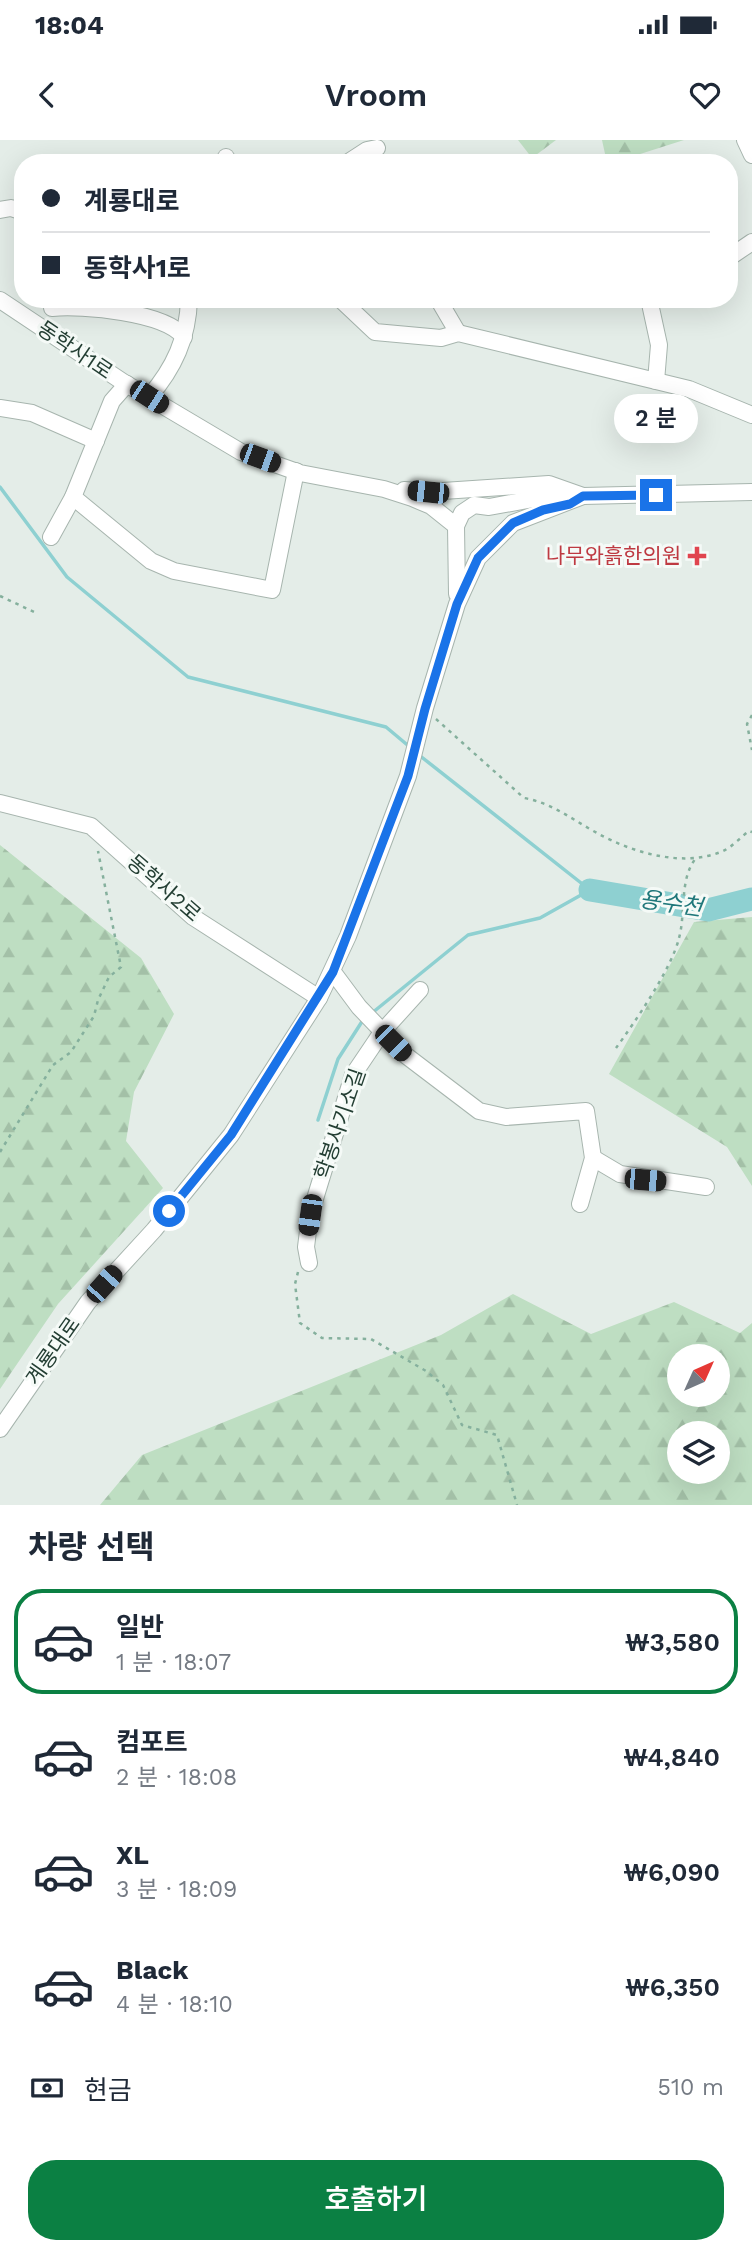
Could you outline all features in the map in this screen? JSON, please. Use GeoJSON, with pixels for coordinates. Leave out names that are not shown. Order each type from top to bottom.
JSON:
{"type":"FeatureCollection","features":[{"type":"Feature","properties":{"kind":"street"},"geometry":{"type":"LineString","coordinates":[[745,140],[752,155]]}},
{"type":"Feature","properties":{"kind":"street"},"geometry":{"type":"LineString","coordinates":[[361,154],[377,148]]}},
{"type":"Feature","properties":{"kind":"street","name":"동학사1로"},"geometry":{"type":"LineString","coordinates":[[0,300],[127,384],[242,452],[296,471],[384,489]]}},
{"type":"Feature","properties":{"kind":"street"},"geometry":{"type":"LineString","coordinates":[[39,325],[53,308]]}},
{"type":"Feature","properties":{"kind":"street"},"geometry":{"type":"LineString","coordinates":[[85,308],[170,324],[184,337]]}},
{"type":"Feature","properties":{"kind":"street"},"geometry":{"type":"LineString","coordinates":[[149,397],[177,359],[184,337],[188,308]]}},
{"type":"Feature","properties":{"kind":"street"},"geometry":{"type":"LineString","coordinates":[[350,308],[375,332],[441,338],[458,333],[689,388],[752,415]]}},
{"type":"Feature","properties":{"kind":"street"},"geometry":{"type":"LineString","coordinates":[[443,308],[458,333]]}},
{"type":"Feature","properties":{"kind":"street"},"geometry":{"type":"LineString","coordinates":[[651,308],[659,345],[656,381]]}},
{"type":"Feature","properties":{"kind":"street"},"geometry":{"type":"LineString","coordinates":[[51,537],[73,497],[112,401],[127,384]]}},
{"type":"Feature","properties":{"kind":"street"},"geometry":{"type":"LineString","coordinates":[[0,408],[32,413],[96,441]]}},
{"type":"Feature","properties":{"kind":"street"},"geometry":{"type":"LineString","coordinates":[[73,497],[151,561],[174,570],[272,590],[296,471]]}},
{"type":"Feature","properties":{"kind":"street"},"geometry":{"type":"LineString","coordinates":[[384,489],[428,492],[549,484],[577,494]]}},
{"type":"Feature","properties":{"kind":"street"},"geometry":{"type":"LineString","coordinates":[[384,489],[431,506],[457,530],[460,540],[472,549],[493,544]]}},
{"type":"Feature","properties":{"kind":"street"},"geometry":{"type":"LineString","coordinates":[[428,492],[470,507],[489,507],[577,494],[752,492]]}},
{"type":"Feature","properties":{"kind":"street"},"geometry":{"type":"LineString","coordinates":[[423,717],[457,604],[478,558],[513,523],[543,510],[570,504],[577,494]]}},
{"type":"Feature","properties":{"kind":"street"},"geometry":{"type":"LineString","coordinates":[[457,604],[457,530],[462,513],[470,507]]}},
{"type":"Feature","properties":{"kind":"street"},"geometry":{"type":"LineString","coordinates":[[489,507],[501,525],[493,544]]}},
{"type":"Feature","properties":{"kind":"street","name":"계룡대로"},"geometry":{"type":"LineString","coordinates":[[0,1429],[88,1302],[154,1230],[231,1135],[319,999],[333,972],[408,776],[423,717]]}},
{"type":"Feature","properties":{"kind":"street","name":"동학사2로"},"geometry":{"type":"LineString","coordinates":[[0,803],[91,826],[193,917],[319,999]]}},
{"type":"Feature","properties":{"kind":"street"},"geometry":{"type":"LineString","coordinates":[[333,972],[359,1007],[404,1054],[479,1111],[506,1117],[586,1111],[593,1158],[580,1204]]}},
{"type":"Feature","properties":{"kind":"street","name":"학봉사기소길"},"geometry":{"type":"LineString","coordinates":[[303,1268],[310,1215],[353,1074],[378,1027],[420,990]]}},
{"type":"Feature","properties":{"kind":"street"},"geometry":{"type":"LineString","coordinates":[[593,1158],[620,1174],[706,1187]]}},
{"type":"Feature","properties":{"kind":"path"},"geometry":{"type":"LineString","coordinates":[[0,596],[34,612]]}},
{"type":"Feature","properties":{"kind":"path"},"geometry":{"type":"LineString","coordinates":[[752,715],[747,724],[752,750]]}},
{"type":"Feature","properties":{"kind":"path"},"geometry":{"type":"LineString","coordinates":[[423,717],[524,798],[540,801],[636,849],[668,858],[696,858],[724,851],[751,830]]}},
{"type":"Feature","properties":{"kind":"path"},"geometry":{"type":"LineString","coordinates":[[0,1152],[53,1065],[71,1052],[94,1016],[97,1000],[109,977],[121,967],[98,851],[100,834]]}},
{"type":"Feature","properties":{"kind":"path"},"geometry":{"type":"LineString","coordinates":[[617,1048],[679,940],[688,873],[696,858]]}},
{"type":"Feature","properties":{"kind":"path"},"geometry":{"type":"LineString","coordinates":[[303,1268],[295,1284],[300,1323],[322,1338],[371,1339],[426,1371],[443,1385],[462,1425],[497,1435],[517,1505]]}},
{"type":"Feature","properties":{"kind":"green space"},"geometry":{"type":"Polygon","coordinates":[[[518,140],[556,140],[537,154],[529,154],[518,140]]]}},
{"type":"Feature","properties":{"kind":"green space"},"geometry":{"type":"Polygon","coordinates":[[[602,140],[684,140],[640,154],[605,154],[602,140]]]}},
{"type":"Feature","properties":{"kind":"green space"},"geometry":{"type":"Polygon","coordinates":[[[0,845],[141,958],[174,1014],[134,1092],[126,1141],[163,1188],[58,1304],[0,1389],[0,845]]]}},
{"type":"Feature","properties":{"kind":"green space"},"geometry":{"type":"Polygon","coordinates":[[[752,917],[752,1186],[727,1147],[609,1074],[694,922],[752,917]]]}},
{"type":"Feature","properties":{"kind":"green space"},"geometry":{"type":"Polygon","coordinates":[[[513,1294],[591,1334],[674,1302],[740,1333],[752,1323],[752,1505],[100,1505],[142,1455],[441,1335],[513,1294]]]}},
{"type":"Feature","properties":{"kind":"waterway"},"geometry":{"type":"LineString","coordinates":[[0,487],[67,577],[188,677],[386,727],[411,748]]}},
{"type":"Feature","properties":{"kind":"waterway"},"geometry":{"type":"LineString","coordinates":[[372,1013],[468,935],[540,918],[590,890],[419,755]]}},
{"type":"Feature","properties":{"kind":"waterway","name":"용수천"},"geometry":{"type":"LineString","coordinates":[[590,890],[708,910],[752,899]]}},
{"type":"Feature","properties":{"kind":"waterway"},"geometry":{"type":"LineString","coordinates":[[318,1120],[338,1059],[363,1020]]}},
{"type":"Feature","properties":{"kind":"place","name":"나무와흙한의원"},"geometry":{"type":"Point","coordinates":[697,556]}},
{"type":"Feature","properties":{"kind":"route"},"geometry":{"type":"LineString","coordinates":[[169,1211],[231,1135],[319,999],[333,972],[408,776],[457,604],[478,558],[513,523],[543,510],[570,504],[583,496],[656,495]]}}]}
